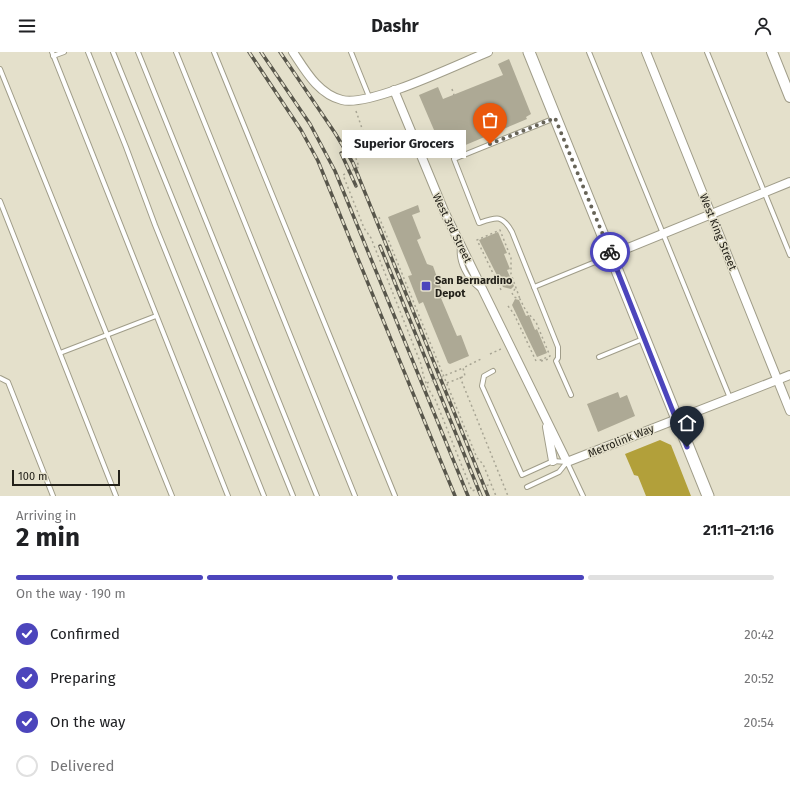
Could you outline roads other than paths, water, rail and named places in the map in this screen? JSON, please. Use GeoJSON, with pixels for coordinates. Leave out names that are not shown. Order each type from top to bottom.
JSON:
{"type":"FeatureCollection","features":[{"type":"Feature","properties":{"kind":"main road"},"geometry":{"type":"LineString","coordinates":[[528,52],[708,496]]}},
{"type":"Feature","properties":{"kind":"street"},"geometry":{"type":"LineString","coordinates":[[292,52],[316,84],[334,97],[342,100],[357,101],[370,99],[488,52]]}},
{"type":"Feature","properties":{"kind":"street","name":"West King Street"},"geometry":{"type":"LineString","coordinates":[[646,52],[790,411]]}},
{"type":"Feature","properties":{"kind":"street"},"geometry":{"type":"LineString","coordinates":[[772,52],[790,97]]}},
{"type":"Feature","properties":{"kind":"street","name":"West 3rd Street"},"geometry":{"type":"LineString","coordinates":[[394,90],[433,188],[546,422],[567,462]]}},
{"type":"Feature","properties":{"kind":"street"},"geometry":{"type":"LineString","coordinates":[[611,255],[663,232],[790,182]]}},
{"type":"Feature","properties":{"kind":"street","name":"Metrolink Way"},"geometry":{"type":"LineString","coordinates":[[567,462],[790,374]]}},
{"type":"Feature","properties":{"kind":"street"},"geometry":{"type":"LineString","coordinates":[[546,422],[553,461]]}},
{"type":"Feature","properties":{"kind":"lane"},"geometry":{"type":"LineString","coordinates":[[64,52],[52,54],[228,496]]}},
{"type":"Feature","properties":{"kind":"lane"},"geometry":{"type":"LineString","coordinates":[[88,52],[155,225],[264,496]]}},
{"type":"Feature","properties":{"kind":"lane"},"geometry":{"type":"LineString","coordinates":[[114,52],[293,496]]}},
{"type":"Feature","properties":{"kind":"lane"},"geometry":{"type":"LineString","coordinates":[[138,52],[317,496]]}},
{"type":"Feature","properties":{"kind":"lane"},"geometry":{"type":"LineString","coordinates":[[176,52],[355,496]]}},
{"type":"Feature","properties":{"kind":"lane"},"geometry":{"type":"LineString","coordinates":[[214,52],[395,496]]}},
{"type":"Feature","properties":{"kind":"lane"},"geometry":{"type":"LineString","coordinates":[[351,52],[370,99]]}},
{"type":"Feature","properties":{"kind":"lane"},"geometry":{"type":"LineString","coordinates":[[589,52],[730,398]]}},
{"type":"Feature","properties":{"kind":"lane"},"geometry":{"type":"LineString","coordinates":[[707,52],[790,255]]}},
{"type":"Feature","properties":{"kind":"lane"},"geometry":{"type":"LineString","coordinates":[[0,69],[172,496]]}},
{"type":"Feature","properties":{"kind":"lane"},"geometry":{"type":"LineString","coordinates":[[555,118],[454,159],[479,223],[496,217],[508,226],[558,347],[558,358],[556,361],[570,396]]}},
{"type":"Feature","properties":{"kind":"lane"},"geometry":{"type":"LineString","coordinates":[[0,201],[116,496]]}},
{"type":"Feature","properties":{"kind":"lane"},"geometry":{"type":"LineString","coordinates":[[534,287],[611,255]]}},
{"type":"Feature","properties":{"kind":"lane"},"geometry":{"type":"LineString","coordinates":[[60,353],[156,316]]}},
{"type":"Feature","properties":{"kind":"lane"},"geometry":{"type":"LineString","coordinates":[[599,357],[644,339]]}},
{"type":"Feature","properties":{"kind":"lane","name":"Metrolink Way"},"geometry":{"type":"LineString","coordinates":[[493,371],[484,376],[482,386],[522,475],[553,461],[567,462]]}},
{"type":"Feature","properties":{"kind":"lane"},"geometry":{"type":"LineString","coordinates":[[0,378],[8,382],[53,496]]}},
{"type":"Feature","properties":{"kind":"lane","name":"Metrolink Way"},"geometry":{"type":"LineString","coordinates":[[527,487],[560,471],[567,462]]}},
{"type":"Feature","properties":{"kind":"lane","name":"West 3rd Street"},"geometry":{"type":"LineString","coordinates":[[567,462],[583,496]]}},
{"type":"Feature","properties":{"kind":"railway"},"geometry":{"type":"LineString","coordinates":[[249,52],[301,130],[318,161],[455,496]]}},
{"type":"Feature","properties":{"kind":"railway"},"geometry":{"type":"LineString","coordinates":[[261,52],[310,124],[335,171],[468,496]]}},
{"type":"Feature","properties":{"kind":"railway"},"geometry":{"type":"LineString","coordinates":[[280,52],[335,133],[353,163],[488,496]]}},
{"type":"Feature","properties":{"kind":"railway"},"geometry":{"type":"LineString","coordinates":[[341,153],[356,186]]}},
{"type":"Feature","properties":{"kind":"railway"},"geometry":{"type":"LineString","coordinates":[[380,246],[481,496]]}},
{"type":"Feature","properties":{"kind":"place","name":"Superior Grocers"},"geometry":{"type":"Point","coordinates":[490,144]}},
{"type":"Feature","properties":{"kind":"place","name":"San Bernardino Depot"},"geometry":{"type":"Point","coordinates":[426,286]}}]}
